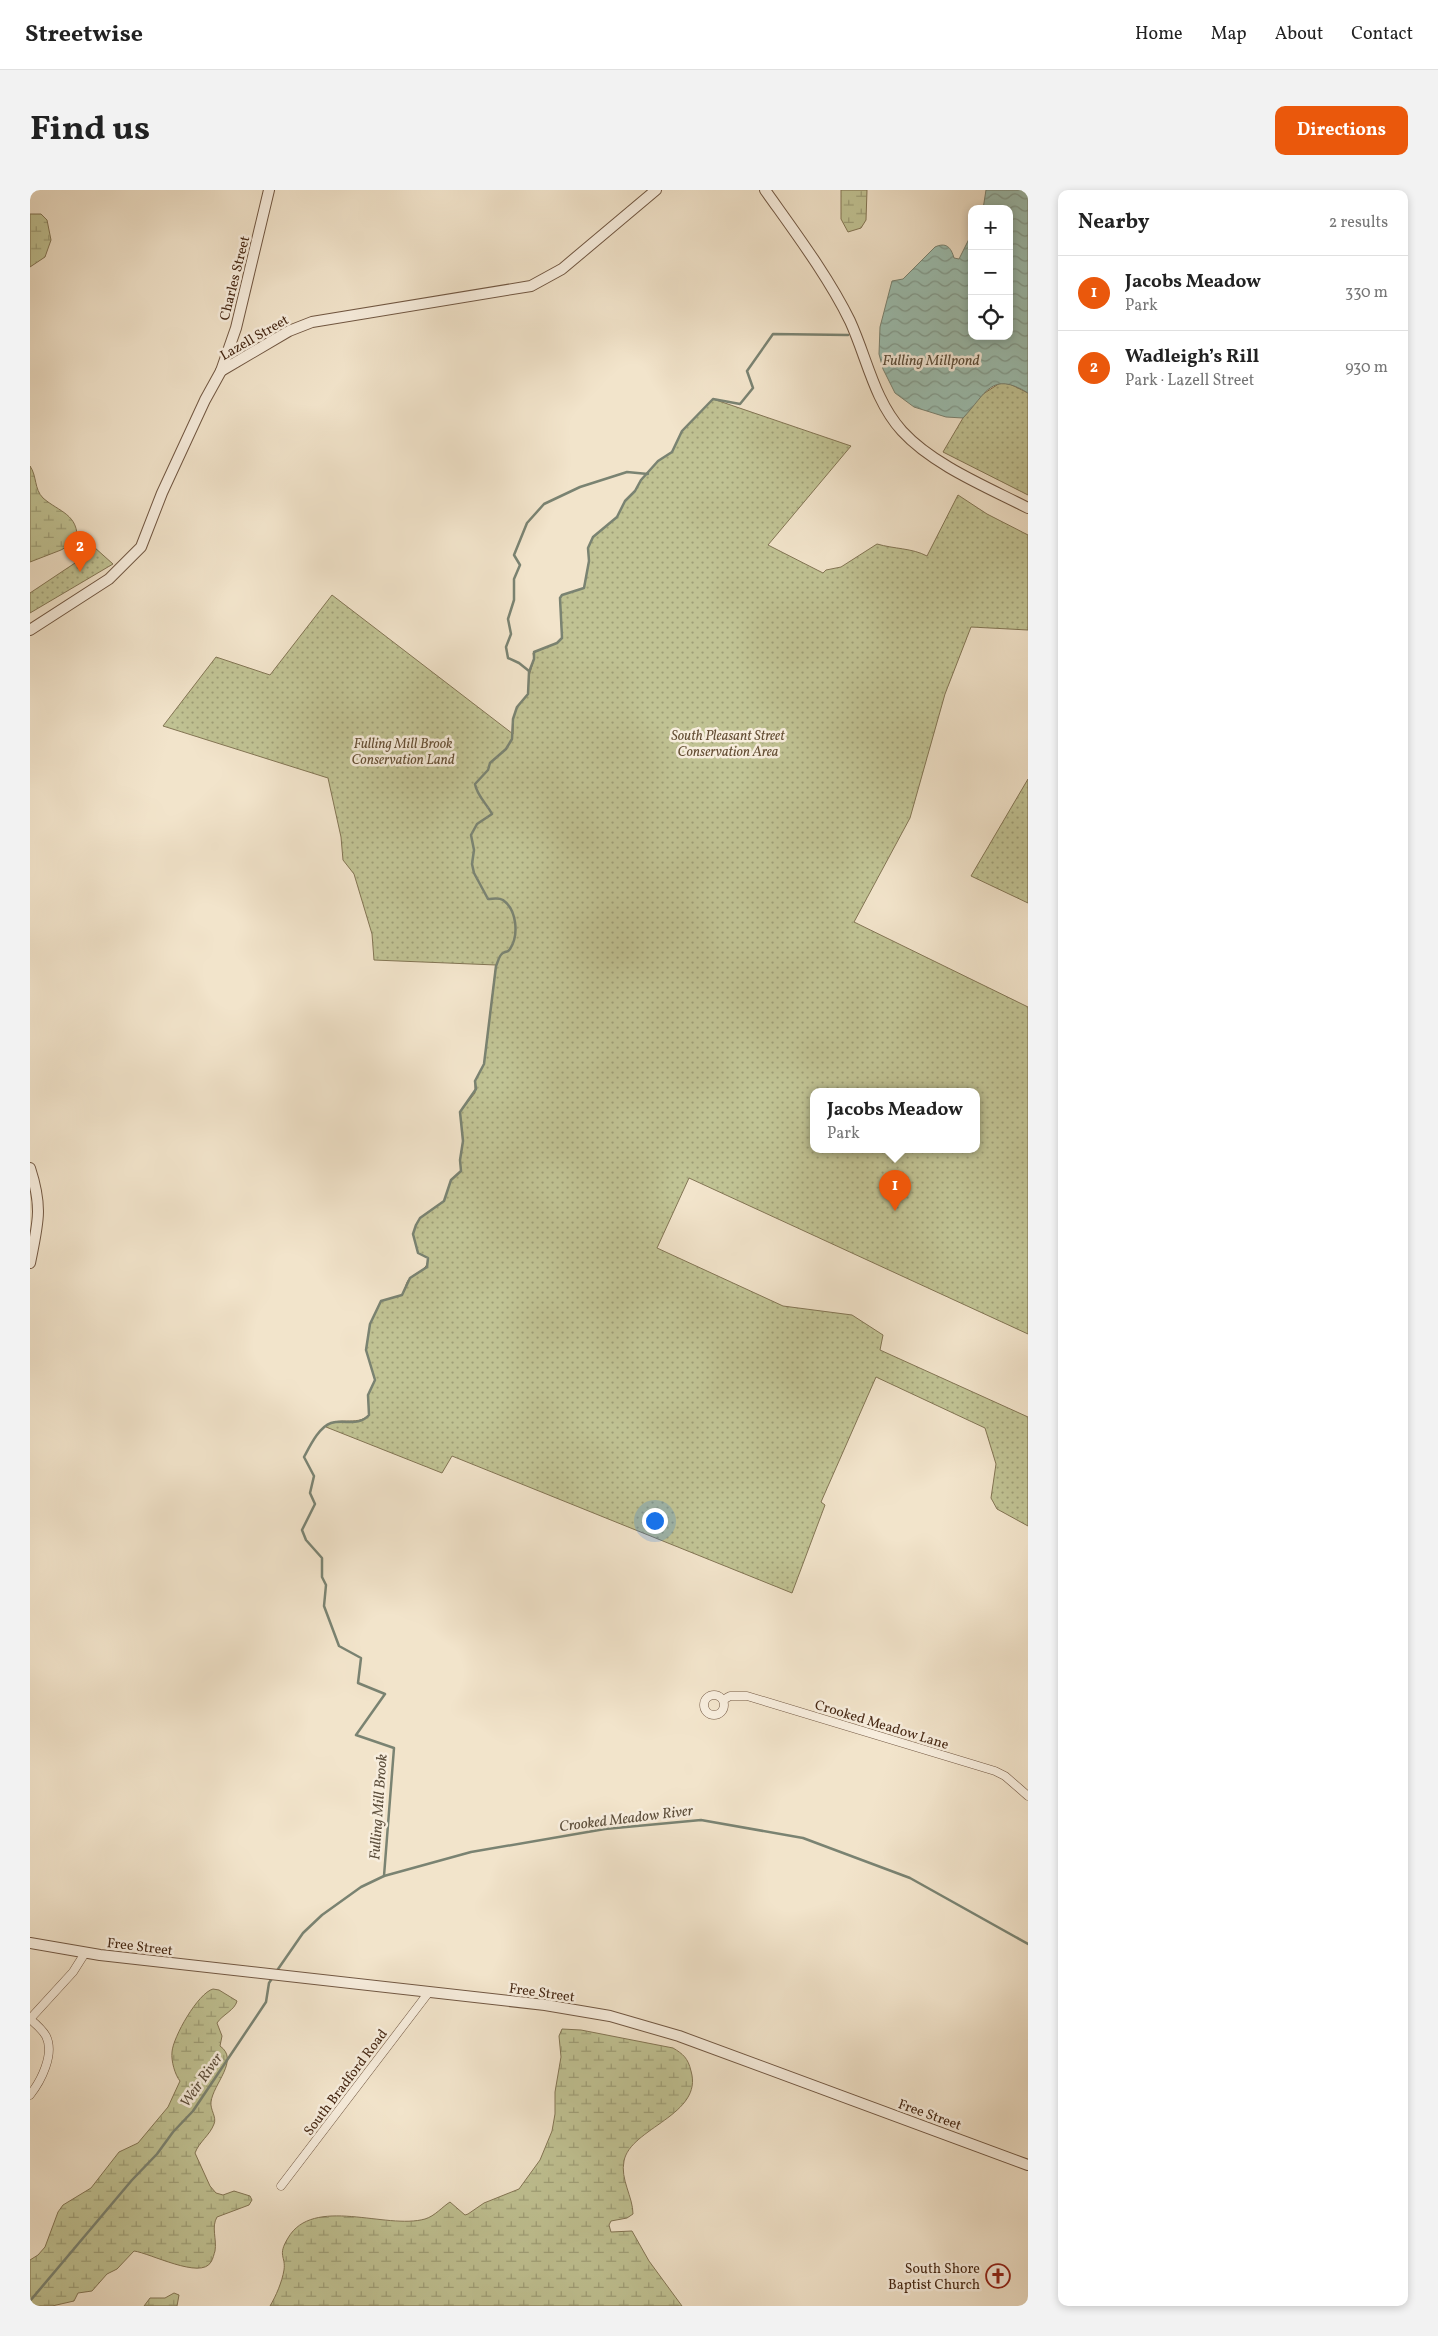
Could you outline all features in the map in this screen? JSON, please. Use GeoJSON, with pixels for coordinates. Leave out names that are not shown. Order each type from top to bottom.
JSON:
{"type":"FeatureCollection","features":[{"type":"Feature","properties":{"kind":"street","name":"Charles Street"},"geometry":{"type":"LineString","coordinates":[[221,371],[238,320],[270,190]]}},
{"type":"Feature","properties":{"kind":"street","name":"Lazell Street"},"geometry":{"type":"LineString","coordinates":[[30,630],[109,579],[141,547],[182,450],[221,371],[289,331],[312,322],[531,286],[562,269],[656,190]]}},
{"type":"Feature","properties":{"kind":"street"},"geometry":{"type":"LineString","coordinates":[[765,190],[839,301],[854,331],[878,395],[895,424],[911,440],[934,456],[970,478],[1028,508]]}},
{"type":"Feature","properties":{"kind":"street"},"geometry":{"type":"LineString","coordinates":[[30,1168],[39,1202],[30,1263]]}},
{"type":"Feature","properties":{"kind":"street","name":"Crooked Meadow Lane"},"geometry":{"type":"LineString","coordinates":[[723,1700],[730,1696],[747,1696],[995,1771],[1005,1776],[1028,1796]]}},
{"type":"Feature","properties":{"kind":"street","name":"Free Street"},"geometry":{"type":"LineString","coordinates":[[30,1943],[85,1953],[571,2009],[655,2028],[1028,2165]]}},
{"type":"Feature","properties":{"kind":"street"},"geometry":{"type":"LineString","coordinates":[[30,2095],[43,2072],[48,2054],[48,2038],[41,2028],[30,2019],[73,1972],[85,1953]]}},
{"type":"Feature","properties":{"kind":"street","name":"South Bradford Road"},"geometry":{"type":"LineString","coordinates":[[281,2186],[428,1992]]}},
{"type":"Feature","properties":{"kind":"green space"},"geometry":{"type":"Polygon","coordinates":[[[841,190],[867,190],[866,220],[861,228],[848,232],[841,219],[841,190]]]}},
{"type":"Feature","properties":{"kind":"green space"},"geometry":{"type":"Polygon","coordinates":[[[30,214],[41,214],[47,220],[51,240],[45,257],[30,267],[30,214]]]}},
{"type":"Feature","properties":{"kind":"green space"},"geometry":{"type":"Polygon","coordinates":[[[1000,383],[1010,384],[1028,393],[1028,495],[943,452],[963,418],[980,396],[1000,383]]]}},
{"type":"Feature","properties":{"kind":"green space"},"geometry":{"type":"Polygon","coordinates":[[[713,399],[851,446],[768,545],[823,573],[826,570],[841,567],[877,544],[915,551],[927,556],[958,495],[987,514],[1028,535],[1028,630],[971,627],[945,694],[910,818],[854,922],[1028,1007],[1028,1334],[689,1178],[657,1248],[783,1306],[852,1315],[883,1335],[880,1350],[1028,1417],[1028,1526],[997,1509],[991,1498],[996,1464],[985,1428],[876,1377],[821,1502],[825,1505],[792,1593],[452,1456],[442,1473],[326,1427],[335,1422],[359,1420],[369,1415],[368,1395],[375,1380],[366,1350],[370,1324],[381,1301],[402,1295],[408,1281],[424,1268],[428,1262],[428,1258],[418,1253],[413,1234],[420,1218],[444,1201],[451,1180],[461,1171],[460,1160],[463,1141],[460,1112],[475,1093],[475,1081],[484,1064],[496,965],[374,960],[372,934],[354,874],[343,860],[341,837],[328,778],[163,726],[216,657],[270,675],[332,595],[513,734],[513,719],[517,707],[528,694],[529,676],[534,659],[533,653],[557,643],[562,638],[560,598],[562,595],[584,588],[589,561],[588,548],[593,537],[617,517],[625,501],[658,461],[672,452],[682,431],[713,399]]]}},
{"type":"Feature","properties":{"kind":"green space"},"geometry":{"type":"Polygon","coordinates":[[[30,466],[43,498],[67,515],[75,525],[77,541],[61,550],[30,562],[30,466]]]}},
{"type":"Feature","properties":{"kind":"green space"},"geometry":{"type":"Polygon","coordinates":[[[94,547],[113,564],[30,613],[30,593],[81,559],[94,547]]]}},
{"type":"Feature","properties":{"kind":"green space"},"geometry":{"type":"Polygon","coordinates":[[[1028,779],[1028,903],[971,876],[1028,779]]]}},
{"type":"Feature","properties":{"kind":"green space"},"geometry":{"type":"Polygon","coordinates":[[[213,1989],[219,1990],[237,2001],[234,2007],[217,2023],[222,2036],[220,2046],[227,2058],[226,2065],[211,2102],[215,2119],[214,2124],[195,2153],[210,2186],[216,2193],[223,2195],[234,2191],[250,2196],[252,2200],[249,2205],[217,2217],[214,2225],[215,2251],[211,2262],[205,2267],[186,2267],[134,2251],[117,2269],[107,2274],[92,2291],[78,2293],[74,2301],[52,2306],[30,2306],[30,2260],[45,2247],[58,2212],[63,2205],[91,2188],[119,2152],[138,2143],[168,2107],[180,2081],[175,2072],[172,2059],[173,2045],[187,2016],[200,1998],[213,1989]]]}},
{"type":"Feature","properties":{"kind":"green space"},"geometry":{"type":"Polygon","coordinates":[[[562,2029],[581,2030],[673,2048],[687,2060],[691,2071],[692,2086],[687,2099],[665,2120],[639,2139],[629,2149],[624,2161],[625,2181],[633,2214],[627,2218],[611,2221],[609,2225],[611,2232],[632,2231],[649,2261],[682,2306],[270,2306],[283,2275],[283,2249],[288,2238],[299,2225],[314,2218],[332,2216],[351,2216],[391,2221],[425,2219],[450,2202],[465,2215],[484,2203],[519,2189],[540,2160],[552,2131],[555,2114],[555,2092],[561,2057],[559,2036],[562,2029]]]}},
{"type":"Feature","properties":{"kind":"green space"},"geometry":{"type":"Polygon","coordinates":[[[174,2293],[179,2295],[177,2306],[144,2306],[150,2298],[165,2298],[174,2293]]]}},
{"type":"Feature","properties":{"kind":"water","name":"Fulling Millpond"},"geometry":{"type":"Polygon","coordinates":[[[986,190],[1028,190],[1028,393],[1016,386],[997,384],[984,393],[963,418],[946,417],[914,407],[895,393],[883,369],[879,354],[880,327],[892,281],[903,279],[935,247],[947,246],[954,258],[959,259],[968,241],[968,340],[1013,340],[1013,205],[984,205],[986,190]]]}},
{"type":"Feature","properties":{"kind":"waterway","name":"Fulling Mill Brook"},"geometry":{"type":"LineString","coordinates":[[384,1876],[394,1748],[356,1735],[385,1694],[358,1683],[361,1658],[339,1646],[324,1606],[326,1585],[322,1577],[322,1558],[306,1540],[302,1530],[315,1504],[310,1493],[314,1476],[304,1457],[315,1437],[327,1425],[336,1422],[361,1421],[369,1415],[368,1395],[375,1380],[366,1350],[370,1324],[381,1301],[402,1295],[410,1278],[427,1267],[428,1258],[418,1253],[413,1234],[416,1225],[420,1218],[444,1201],[451,1180],[461,1171],[460,1160],[463,1141],[460,1112],[476,1089],[475,1081],[484,1064],[496,966],[500,955],[510,949],[515,937],[514,916],[508,904],[503,900],[488,899],[474,873],[472,864],[474,850],[471,835],[477,824],[492,814],[480,796],[475,784],[488,770],[490,763],[506,749],[512,739],[513,719],[517,707],[528,694],[529,672],[534,659],[534,652],[557,643],[562,638],[560,598],[562,595],[584,588],[589,561],[588,548],[593,537],[617,517],[625,501],[635,491],[641,480],[658,461],[672,452],[682,431],[713,399],[740,404],[753,388],[747,371],[773,334],[848,335]]}},
{"type":"Feature","properties":{"kind":"waterway","name":"Fulling Mill Brook"},"geometry":{"type":"LineString","coordinates":[[529,671],[519,663],[508,658],[506,647],[511,634],[508,619],[514,600],[514,579],[520,565],[514,555],[527,523],[544,504],[580,487],[627,472],[648,474]]}},
{"type":"Feature","properties":{"kind":"waterway","name":"Crooked Meadow River"},"geometry":{"type":"LineString","coordinates":[[276,1972],[303,1933],[322,1915],[361,1887],[384,1876],[471,1852],[605,1829],[701,1820],[803,1838],[910,1878],[1028,1944]]}},
{"type":"Feature","properties":{"kind":"waterway","name":"Weir River"},"geometry":{"type":"LineString","coordinates":[[30,2301],[132,2180],[157,2154],[173,2132],[193,2111],[266,2002],[269,1983],[273,1977]]}},
{"type":"Feature","properties":{"kind":"place","name":"Wadleigh’s Rill"},"geometry":{"type":"Point","coordinates":[80,572]}},
{"type":"Feature","properties":{"kind":"place","name":"Jacobs Meadow"},"geometry":{"type":"Point","coordinates":[895,1211]}},
{"type":"Feature","properties":{"kind":"place","name":"South Shore Baptist Church"},"geometry":{"type":"Point","coordinates":[998,2276]}},
{"type":"Feature","properties":{"kind":"park label","name":"South Pleasant Street Conservation Area"},"geometry":{"type":"Point","coordinates":[728,744]}},
{"type":"Feature","properties":{"kind":"park label","name":"Fulling Mill Brook Conservation Land"},"geometry":{"type":"Point","coordinates":[403,752]}}]}
